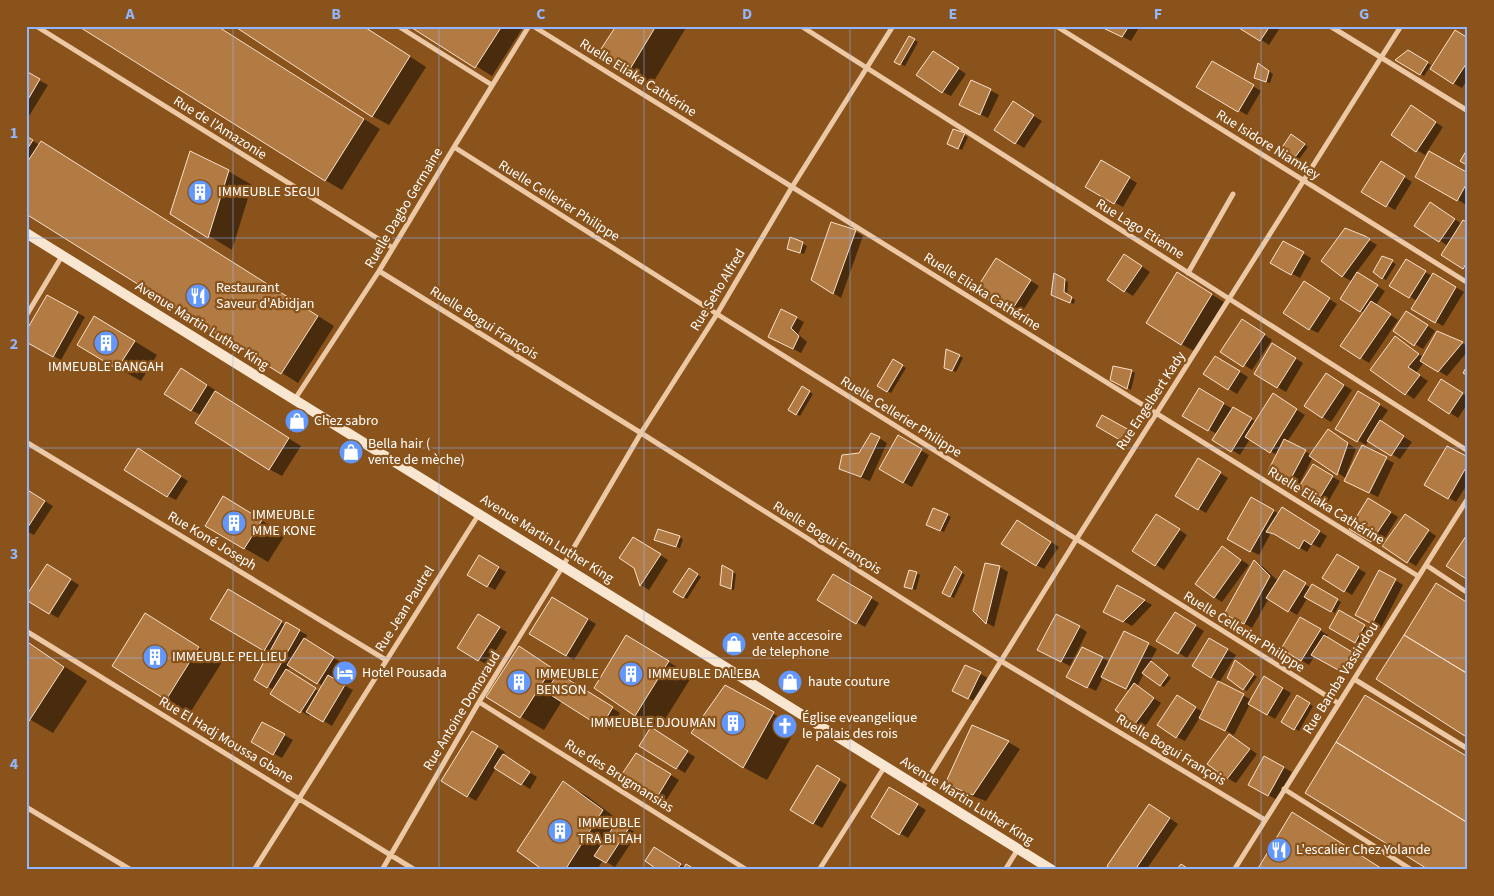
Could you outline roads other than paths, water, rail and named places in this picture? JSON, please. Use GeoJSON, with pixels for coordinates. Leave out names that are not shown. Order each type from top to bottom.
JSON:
{"type":"FeatureCollection","features":[{"type":"Feature","properties":{"kind":"street","name":"Rue de l'Amazonie"},"geometry":{"type":"LineString","coordinates":[[36,26],[393,248]]}},
{"type":"Feature","properties":{"kind":"street"},"geometry":{"type":"LineString","coordinates":[[398,26],[492,85]]}},
{"type":"Feature","properties":{"kind":"street","name":"Ruelle Dagbo Germaine"},"geometry":{"type":"LineString","coordinates":[[295,399],[379,271],[492,85],[531,26]]}},
{"type":"Feature","properties":{"kind":"street","name":"Ruelle Eliaka Cathérine"},"geometry":{"type":"LineString","coordinates":[[531,26],[1418,576]]}},
{"type":"Feature","properties":{"kind":"street","name":"Rue Lago Etienne"},"geometry":{"type":"LineString","coordinates":[[801,26],[1468,451]]}},
{"type":"Feature","properties":{"kind":"street","name":"Rue Seho Alfred"},"geometry":{"type":"LineString","coordinates":[[563,566],[641,433],[717,314],[792,187],[893,26]]}},
{"type":"Feature","properties":{"kind":"street","name":"Rue Isidore Niamkey"},"geometry":{"type":"LineString","coordinates":[[1056,26],[1468,283]]}},
{"type":"Feature","properties":{"kind":"street"},"geometry":{"type":"LineString","coordinates":[[1330,26],[1468,111]]}},
{"type":"Feature","properties":{"kind":"street","name":"Rue Engelbert Kady"},"geometry":{"type":"LineString","coordinates":[[922,788],[1400,26]]}},
{"type":"Feature","properties":{"kind":"street","name":"Ruelle Cellerier Philippe"},"geometry":{"type":"LineString","coordinates":[[454,147],[1076,540],[1338,703]]}},
{"type":"Feature","properties":{"kind":"street"},"geometry":{"type":"LineString","coordinates":[[1188,272],[1233,194]]}},
{"type":"Feature","properties":{"kind":"street","name":"Avenue Martin Luther King"},"geometry":{"type":"LineString","coordinates":[[26,233],[1052,870]]}},
{"type":"Feature","properties":{"kind":"street"},"geometry":{"type":"LineString","coordinates":[[26,316],[63,256]]}},
{"type":"Feature","properties":{"kind":"street","name":"Ruelle Bogui François"},"geometry":{"type":"LineString","coordinates":[[379,271],[641,433],[1001,661],[1265,820]]}},
{"type":"Feature","properties":{"kind":"street","name":"Rue Koné Joseph"},"geometry":{"type":"LineString","coordinates":[[26,442],[386,660]]}},
{"type":"Feature","properties":{"kind":"street","name":"Rue Bamba Vassindou"},"geometry":{"type":"LineString","coordinates":[[1234,870],[1468,498]]}},
{"type":"Feature","properties":{"kind":"street","name":"Rue Jean Pautrel"},"geometry":{"type":"LineString","coordinates":[[254,870],[479,514]]}},
{"type":"Feature","properties":{"kind":"street"},"geometry":{"type":"LineString","coordinates":[[1426,565],[1468,593]]}},
{"type":"Feature","properties":{"kind":"street","name":"Rue Antoine Domoraud"},"geometry":{"type":"LineString","coordinates":[[382,870],[479,702],[563,566]]}},
{"type":"Feature","properties":{"kind":"street","name":"Rue El Hadj Moussa Gbane"},"geometry":{"type":"LineString","coordinates":[[26,631],[415,870]]}},
{"type":"Feature","properties":{"kind":"street"},"geometry":{"type":"LineString","coordinates":[[1354,678],[1468,749]]}},
{"type":"Feature","properties":{"kind":"street","name":"Rue des Brugmansias"},"geometry":{"type":"LineString","coordinates":[[479,702],[747,870]]}},
{"type":"Feature","properties":{"kind":"street"},"geometry":{"type":"LineString","coordinates":[[819,870],[885,766]]}},
{"type":"Feature","properties":{"kind":"street"},"geometry":{"type":"LineString","coordinates":[[1284,789],[1412,870]]}},
{"type":"Feature","properties":{"kind":"street"},"geometry":{"type":"LineString","coordinates":[[26,807],[131,870]]}},
{"type":"Feature","properties":{"kind":"street"},"geometry":{"type":"LineString","coordinates":[[1005,870],[1018,849]]}},
{"type":"Feature","properties":{"kind":"place","name":"IMMEUBLE SEGUI"},"geometry":{"type":"Point","coordinates":[200,192]}},
{"type":"Feature","properties":{"kind":"place","name":"Restaurant Saveur d'Abidjan"},"geometry":{"type":"Point","coordinates":[198,296]}},
{"type":"Feature","properties":{"kind":"place","name":"IMMEUBLE BANGAH"},"geometry":{"type":"Point","coordinates":[106,343]}},
{"type":"Feature","properties":{"kind":"place","name":"Chez sabro"},"geometry":{"type":"Point","coordinates":[297,421]}},
{"type":"Feature","properties":{"kind":"place","name":"Bella hair ( vente de mèche)"},"geometry":{"type":"Point","coordinates":[351,452]}},
{"type":"Feature","properties":{"kind":"place","name":"IMMEUBLE MME KONE"},"geometry":{"type":"Point","coordinates":[234,523]}},
{"type":"Feature","properties":{"kind":"place","name":"vente accesoire de telephone"},"geometry":{"type":"Point","coordinates":[734,644]}},
{"type":"Feature","properties":{"kind":"place","name":"IMMEUBLE PELLIEU"},"geometry":{"type":"Point","coordinates":[155,657]}},
{"type":"Feature","properties":{"kind":"place","name":"Hotel Pousada"},"geometry":{"type":"Point","coordinates":[345,673]}},
{"type":"Feature","properties":{"kind":"place","name":"IMMEUBLE DALEBA"},"geometry":{"type":"Point","coordinates":[631,674]}},
{"type":"Feature","properties":{"kind":"place","name":"IMMEUBLE BENSON"},"geometry":{"type":"Point","coordinates":[519,682]}},
{"type":"Feature","properties":{"kind":"place","name":"haute couture"},"geometry":{"type":"Point","coordinates":[790,682]}},
{"type":"Feature","properties":{"kind":"place","name":"IMMEUBLE DJOUMAN"},"geometry":{"type":"Point","coordinates":[733,723]}},
{"type":"Feature","properties":{"kind":"place","name":"Église eveangelique le palais des rois"},"geometry":{"type":"Point","coordinates":[785,726]}},
{"type":"Feature","properties":{"kind":"place","name":"IMMEUBLE TRA BI TAH"},"geometry":{"type":"Point","coordinates":[560,831]}},
{"type":"Feature","properties":{"kind":"place","name":"L'escalier Chez Yolande"},"geometry":{"type":"Point","coordinates":[1279,850]}}]}
